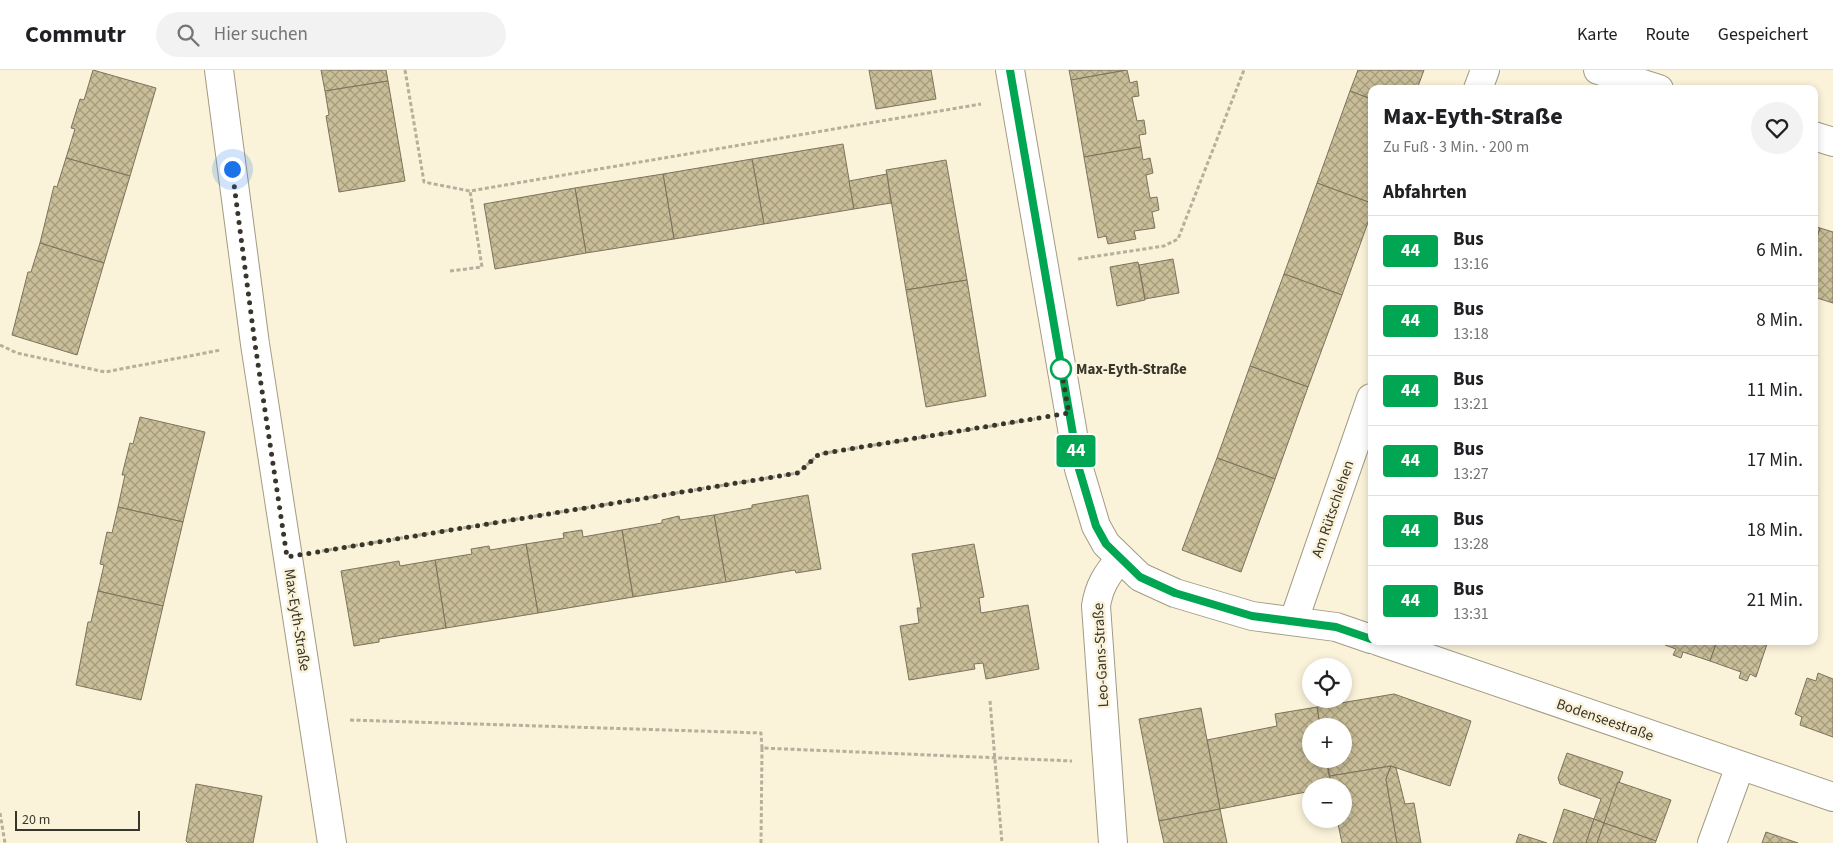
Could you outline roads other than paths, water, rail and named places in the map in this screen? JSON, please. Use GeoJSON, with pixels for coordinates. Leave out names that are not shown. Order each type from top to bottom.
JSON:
{"type":"FeatureCollection","features":[{"type":"Feature","properties":{"kind":"street","name":"Max-Eyth-Straße"},"geometry":{"type":"LineString","coordinates":[[219,70],[255,344],[332,843]]}},
{"type":"Feature","properties":{"kind":"street"},"geometry":{"type":"LineString","coordinates":[[1010,70],[1079,469],[1096,526],[1106,544],[1140,577],[1175,593],[1252,616],[1336,627],[1368,638]]}},
{"type":"Feature","properties":{"kind":"street"},"geometry":{"type":"LineString","coordinates":[[1479,85],[1484,70]]}},
{"type":"Feature","properties":{"kind":"street"},"geometry":{"type":"LineString","coordinates":[[1598,70],[1646,85]]}},
{"type":"Feature","properties":{"kind":"street"},"geometry":{"type":"LineString","coordinates":[[1818,137],[1833,142]]}},
{"type":"Feature","properties":{"kind":"street","name":"Am Rütschlehen"},"geometry":{"type":"LineString","coordinates":[[1294,620],[1368,407]]}},
{"type":"Feature","properties":{"kind":"street","name":"Leo-Gans-Straße"},"geometry":{"type":"LineString","coordinates":[[1113,843],[1096,606],[1099,590],[1106,576],[1120,559]]}},
{"type":"Feature","properties":{"kind":"street","name":"Bodenseestraße"},"geometry":{"type":"LineString","coordinates":[[1390,645],[1833,797]]}},
{"type":"Feature","properties":{"kind":"street"},"geometry":{"type":"LineString","coordinates":[[1712,843],[1740,766]]}},
{"type":"Feature","properties":{"kind":"place","name":"Max-Eyth-Straße"},"geometry":{"type":"Point","coordinates":[1061,369]}}]}
